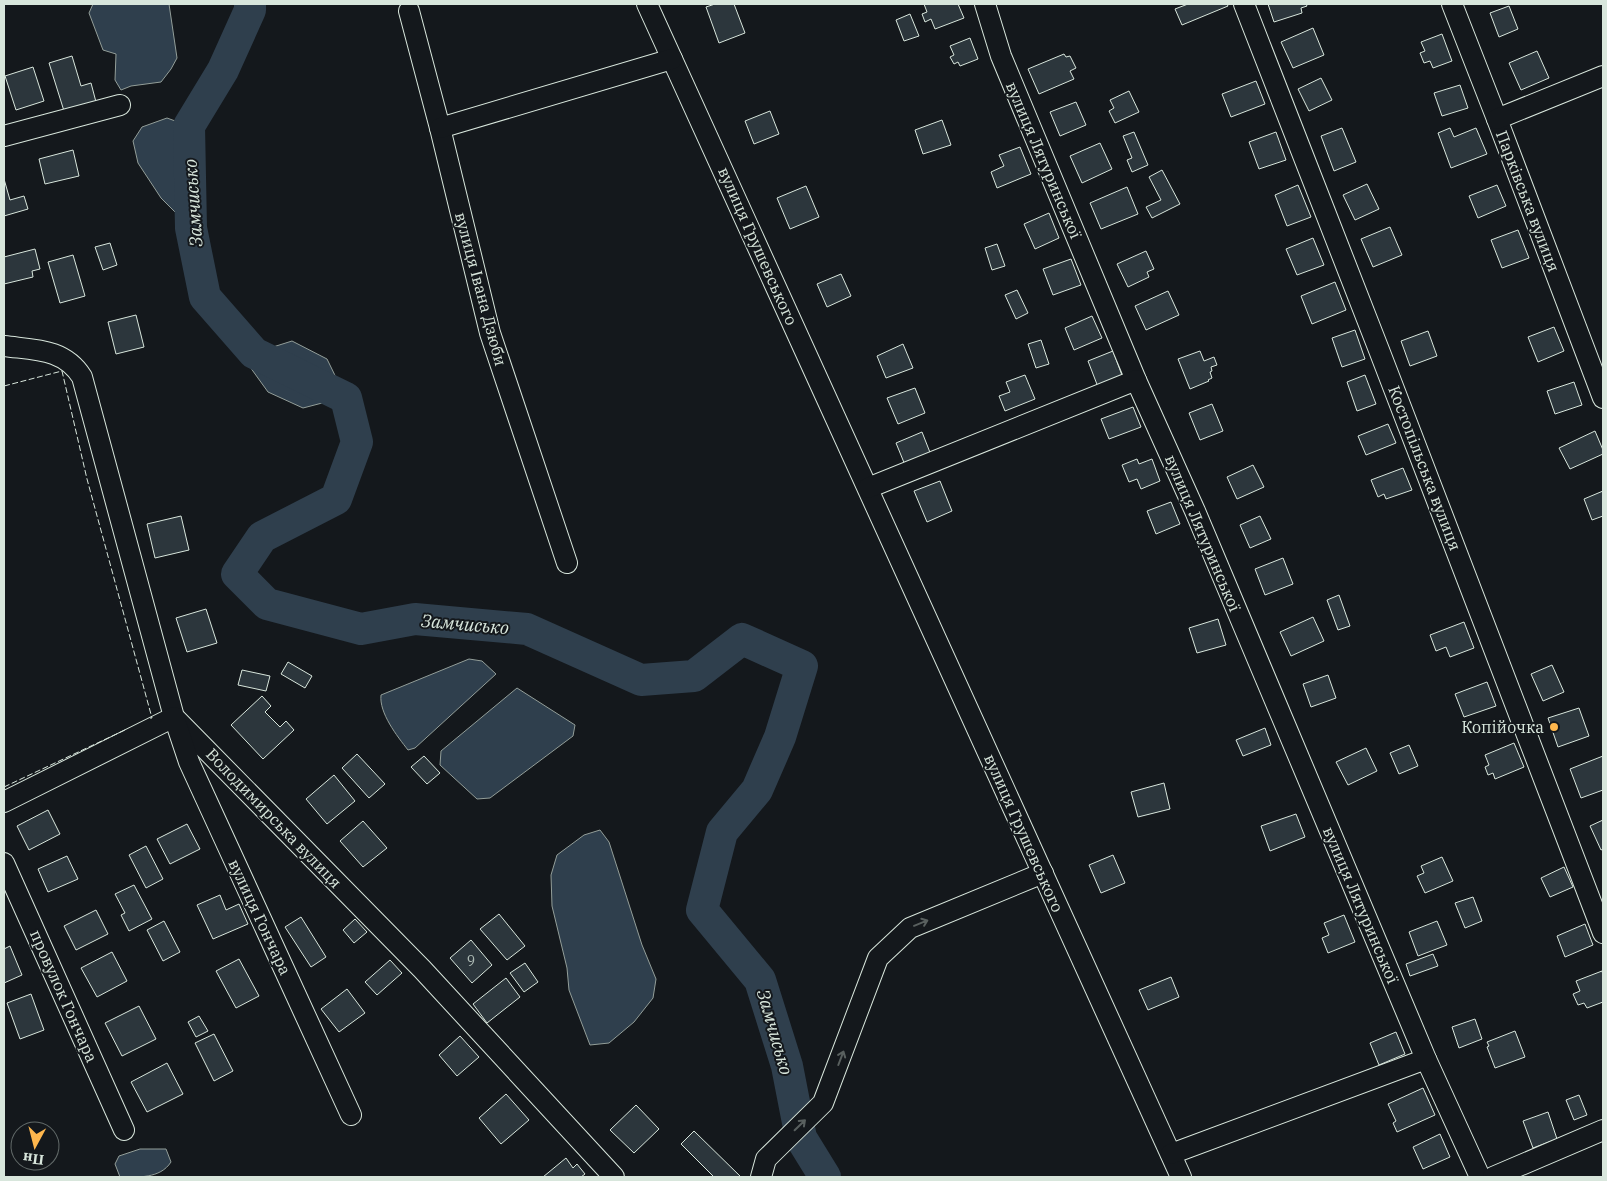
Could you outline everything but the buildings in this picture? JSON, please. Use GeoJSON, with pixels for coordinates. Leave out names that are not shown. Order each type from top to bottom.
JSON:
{"type":"FeatureCollection","features":[{"type":"Feature","properties":{"kind":"street","name":"вулиця Грушевського"},"geometry":{"type":"LineString","coordinates":[[647,4],[1181,1177]]}},
{"type":"Feature","properties":{"kind":"street","name":"вулиця Лятуринської"},"geometry":{"type":"LineString","coordinates":[[985,4],[1001,56],[1136,380],[1195,511],[1426,1059],[1480,1177]]}},
{"type":"Feature","properties":{"kind":"street","name":"Костопільська вулиця"},"geometry":{"type":"LineString","coordinates":[[1244,4],[1383,359],[1603,934]]}},
{"type":"Feature","properties":{"kind":"street","name":"Парківська вулиця"},"geometry":{"type":"LineString","coordinates":[[1452,4],[1603,398]]}},
{"type":"Feature","properties":{"kind":"street","name":"вулиця Івана Дзюби"},"geometry":{"type":"LineString","coordinates":[[409,11],[440,128],[490,333],[567,562]]}},
{"type":"Feature","properties":{"kind":"street"},"geometry":{"type":"LineString","coordinates":[[440,128],[672,59]]}},
{"type":"Feature","properties":{"kind":"street"},"geometry":{"type":"LineString","coordinates":[[1497,119],[1603,76]]}},
{"type":"Feature","properties":{"kind":"street"},"geometry":{"type":"LineString","coordinates":[[4,136],[120,105]]}},
{"type":"Feature","properties":{"kind":"street","name":"Володимирська вулиця"},"geometry":{"type":"LineString","coordinates":[[4,346],[58,354],[77,368],[82,377],[174,717],[422,969],[614,1177]]}},
{"type":"Feature","properties":{"kind":"street"},"geometry":{"type":"LineString","coordinates":[[868,488],[1136,380]]}},
{"type":"Feature","properties":{"kind":"street"},"geometry":{"type":"LineString","coordinates":[[4,802],[174,717]]}},
{"type":"Feature","properties":{"kind":"street","name":"вулиця Гончара"},"geometry":{"type":"LineString","coordinates":[[174,717],[189,762],[351,1114]]}},
{"type":"Feature","properties":{"kind":"street","name":"провулок Гончара"},"geometry":{"type":"LineString","coordinates":[[4,862],[124,1130]]}},
{"type":"Feature","properties":{"kind":"street"},"geometry":{"type":"LineString","coordinates":[[761,1177],[766,1158],[823,1103],[878,958],[910,928],[1043,873]]}},
{"type":"Feature","properties":{"kind":"street"},"geometry":{"type":"LineString","coordinates":[[1171,1154],[1426,1059]]}},
{"type":"Feature","properties":{"kind":"street"},"geometry":{"type":"LineString","coordinates":[[1493,1177],[1603,1130]]}},
{"type":"Feature","properties":{"kind":"water"},"geometry":{"type":"Polygon","coordinates":[[[93,4],[169,4],[177,58],[161,82],[131,86],[121,90],[115,80],[116,54],[103,50],[89,13],[93,4]]]}},
{"type":"Feature","properties":{"kind":"water"},"geometry":{"type":"Polygon","coordinates":[[[167,118],[189,126],[198,187],[191,228],[161,198],[138,163],[133,141],[142,127],[167,118]]]}},
{"type":"Feature","properties":{"kind":"water"},"geometry":{"type":"Polygon","coordinates":[[[292,341],[327,359],[346,398],[337,403],[326,402],[303,408],[268,392],[245,360],[254,353],[292,341]]]}},
{"type":"Feature","properties":{"kind":"water"},"geometry":{"type":"Polygon","coordinates":[[[469,659],[482,661],[496,674],[415,748],[408,750],[386,717],[381,702],[381,695],[469,659]]]}},
{"type":"Feature","properties":{"kind":"water"},"geometry":{"type":"Polygon","coordinates":[[[517,688],[575,725],[573,736],[490,798],[477,799],[440,765],[441,751],[517,688]]]}},
{"type":"Feature","properties":{"kind":"water"},"geometry":{"type":"Polygon","coordinates":[[[600,830],[609,842],[642,945],[656,979],[653,998],[634,1022],[609,1043],[590,1045],[569,990],[567,968],[552,906],[551,875],[557,855],[584,835],[600,830]]]}},
{"type":"Feature","properties":{"kind":"water"},"geometry":{"type":"Polygon","coordinates":[[[140,1149],[166,1149],[171,1162],[161,1172],[155,1174],[141,1177],[120,1177],[115,1164],[119,1156],[140,1149]]]}},
{"type":"Feature","properties":{"kind":"waterway","name":"Замчисько"},"geometry":{"type":"LineString","coordinates":[[250,4],[250,10],[223,70],[189,126],[191,228],[205,297],[254,353],[346,398],[357,442],[336,499],[262,537],[237,574],[267,604],[361,629],[415,619],[527,629],[641,680],[694,676],[742,639],[802,666],[780,737],[757,790],[722,832],[702,910],[760,980],[787,1066],[801,1138],[825,1177]]}},
{"type":"Feature","properties":{"kind":"fence"},"geometry":{"type":"LineString","coordinates":[[4,386],[62,371],[87,479],[152,718],[150,718]]}},
{"type":"Feature","properties":{"kind":"fence"},"geometry":{"type":"LineString","coordinates":[[4,787],[125,730]]}},
{"type":"Feature","properties":{"kind":"place","name":"Копійочка"},"geometry":{"type":"Point","coordinates":[1554,727]}}]}
